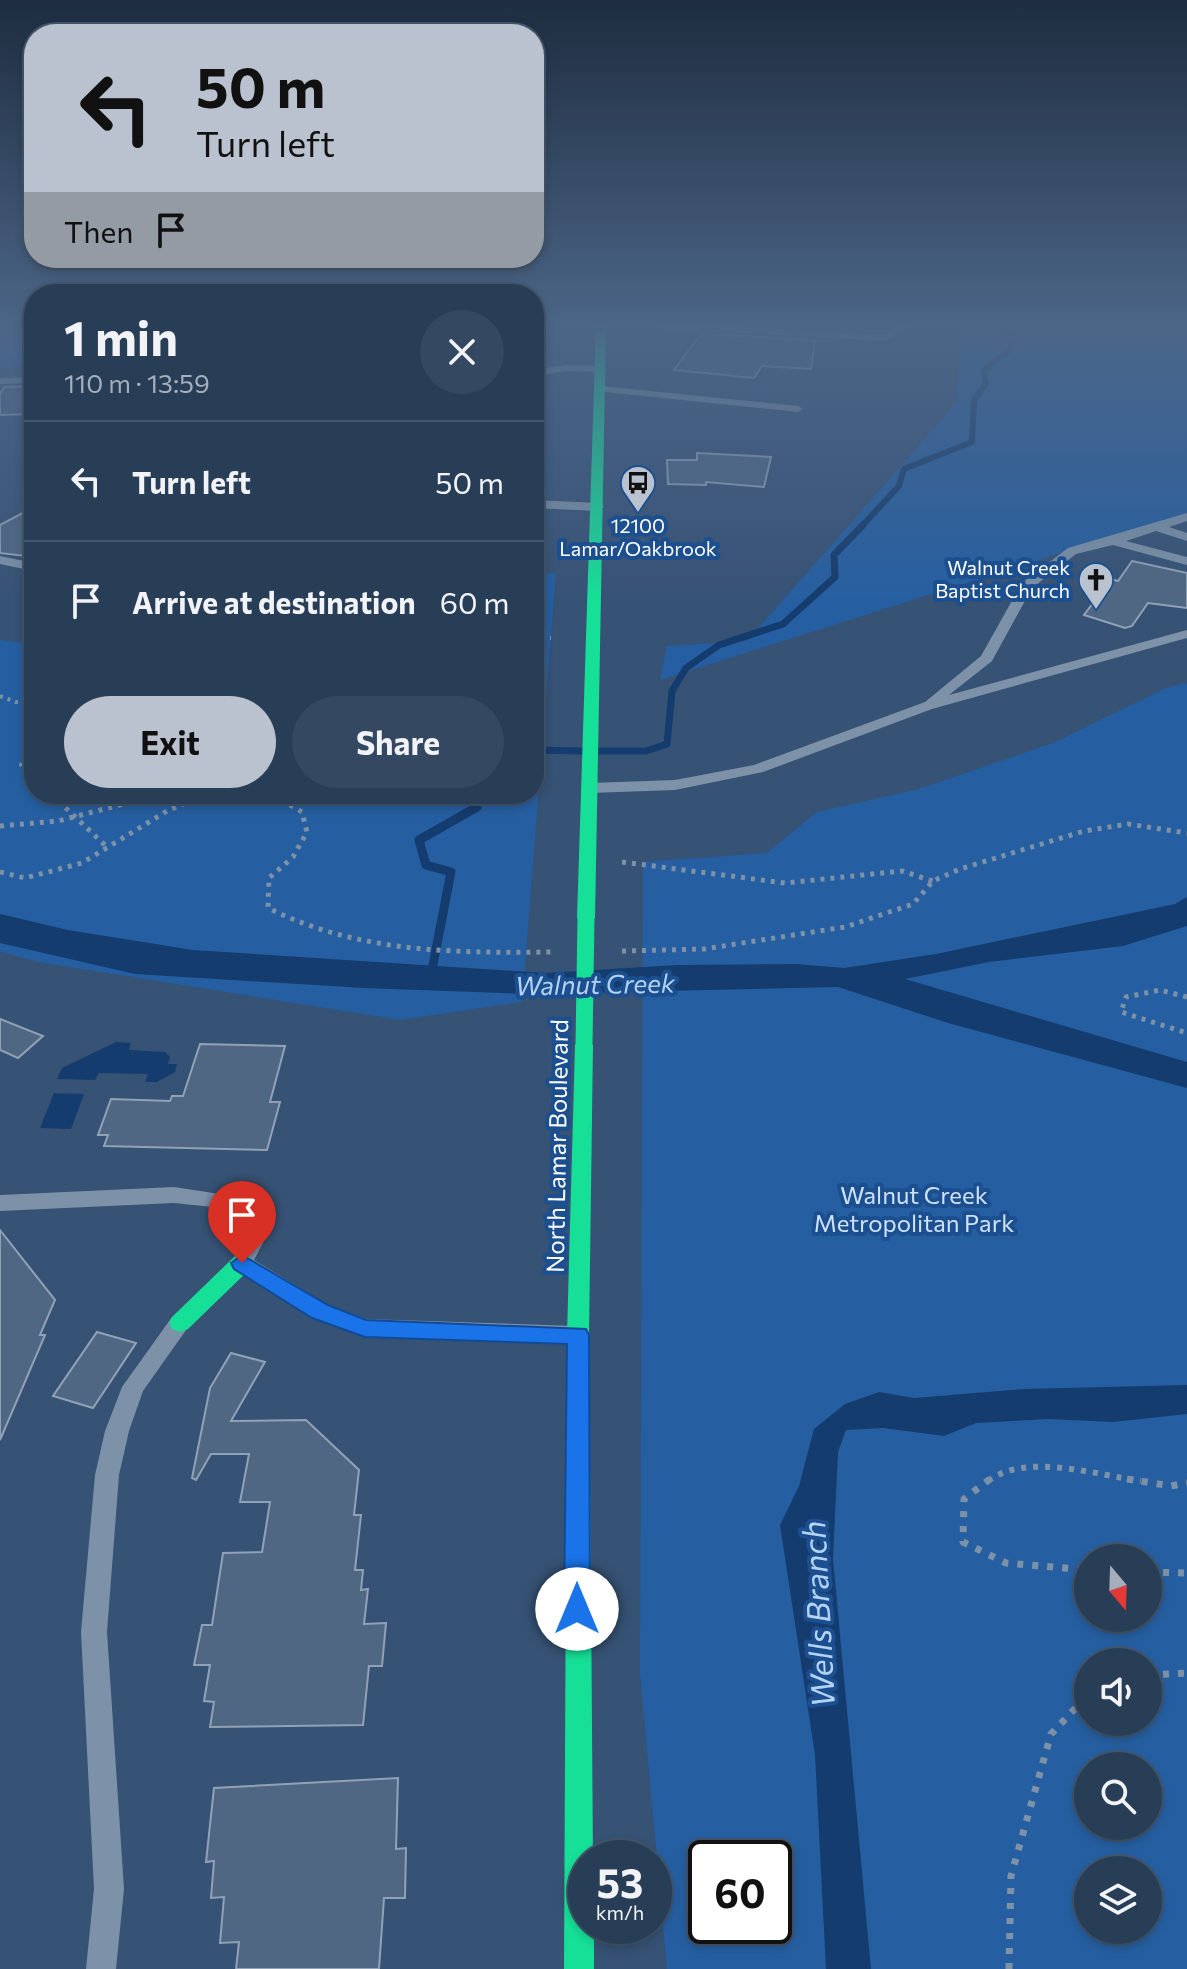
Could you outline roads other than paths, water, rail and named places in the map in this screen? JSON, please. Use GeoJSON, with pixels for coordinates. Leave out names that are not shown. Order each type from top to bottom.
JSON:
{"type":"FeatureCollection","features":[{"type":"Feature","properties":{"kind":"main road","name":"North Lamar Boulevard"},"geometry":{"type":"LineString","coordinates":[[579,1969],[578,1335],[600,417]]}},
{"type":"Feature","properties":{"kind":"main road"},"geometry":{"type":"LineString","coordinates":[[180,1323],[242,1263]]}},
{"type":"Feature","properties":{"kind":"lane"},"geometry":{"type":"LineString","coordinates":[[544,504],[598,507]]}},
{"type":"Feature","properties":{"kind":"lane"},"geometry":{"type":"LineString","coordinates":[[927,706],[987,658],[1027,586],[1072,551],[1187,517]]}},
{"type":"Feature","properties":{"kind":"lane"},"geometry":{"type":"LineString","coordinates":[[1156,527],[1187,537]]}},
{"type":"Feature","properties":{"kind":"lane"},"geometry":{"type":"LineString","coordinates":[[1113,541],[1187,561]]}},
{"type":"Feature","properties":{"kind":"lane"},"geometry":{"type":"LineString","coordinates":[[0,560],[24,565]]}},
{"type":"Feature","properties":{"kind":"lane"},"geometry":{"type":"LineString","coordinates":[[590,786],[675,785],[758,769],[927,706],[1187,634]]}},
{"type":"Feature","properties":{"kind":"lane"},"geometry":{"type":"LineString","coordinates":[[0,1203],[174,1195],[219,1200],[256,1235],[242,1263],[320,1311],[365,1328],[578,1335]]}},
{"type":"Feature","properties":{"kind":"lane"},"geometry":{"type":"LineString","coordinates":[[101,1969],[109,1889],[94,1632],[107,1475],[117,1431],[133,1387],[180,1323]]}},
{"type":"Feature","properties":{"kind":"water","name":"Walnut Creek"},"geometry":{"type":"Polygon","coordinates":[[[1187,897],[1187,926],[1123,946],[989,962],[905,979],[1187,1062],[1187,1088],[948,1023],[838,987],[527,994],[364,988],[135,974],[0,943],[0,914],[68,930],[193,950],[545,973],[677,965],[798,964],[844,968],[936,954],[1175,904],[1187,897]]]}},
{"type":"Feature","properties":{"kind":"water"},"geometry":{"type":"Polygon","coordinates":[[[116,1042],[131,1043],[129,1050],[165,1052],[170,1057],[168,1064],[177,1064],[175,1072],[157,1082],[145,1082],[148,1074],[99,1073],[95,1080],[57,1079],[62,1068],[116,1042]]]}},
{"type":"Feature","properties":{"kind":"water"},"geometry":{"type":"Polygon","coordinates":[[[54,1093],[84,1094],[71,1129],[40,1128],[54,1093]]]}},
{"type":"Feature","properties":{"kind":"water","name":"Wells Branch"},"geometry":{"type":"Polygon","coordinates":[[[1187,1385],[1187,1414],[1113,1422],[1048,1419],[976,1423],[944,1436],[883,1428],[846,1430],[838,1452],[833,1559],[871,1969],[826,1969],[815,1755],[780,1525],[799,1486],[814,1429],[845,1404],[879,1392],[914,1398],[1023,1389],[1187,1385]]]}},
{"type":"Feature","properties":{"kind":"waterway"},"geometry":{"type":"LineString","coordinates":[[861,527],[899,486],[904,469],[972,442],[973,417]]}},
{"type":"Feature","properties":{"kind":"waterway"},"geometry":{"type":"LineString","coordinates":[[600,751],[646,751],[667,744],[672,691],[686,668],[719,645],[783,624],[835,577],[834,555],[863,525]]}},
{"type":"Feature","properties":{"kind":"waterway"},"geometry":{"type":"LineString","coordinates":[[544,750],[581,751]]}},
{"type":"Feature","properties":{"kind":"waterway"},"geometry":{"type":"LineString","coordinates":[[431,975],[451,872],[426,865],[419,840],[477,807],[476,804]]}},
{"type":"Feature","properties":{"kind":"place","name":"12100 Lamar/Oakbrook"},"geometry":{"type":"Point","coordinates":[638,514]}},
{"type":"Feature","properties":{"kind":"place","name":"Walnut Creek Baptist Church"},"geometry":{"type":"Point","coordinates":[1096,611]}},
{"type":"Feature","properties":{"kind":"park label","name":"Walnut Creek Metropolitan Park"},"geometry":{"type":"Point","coordinates":[914,1210]}}]}
